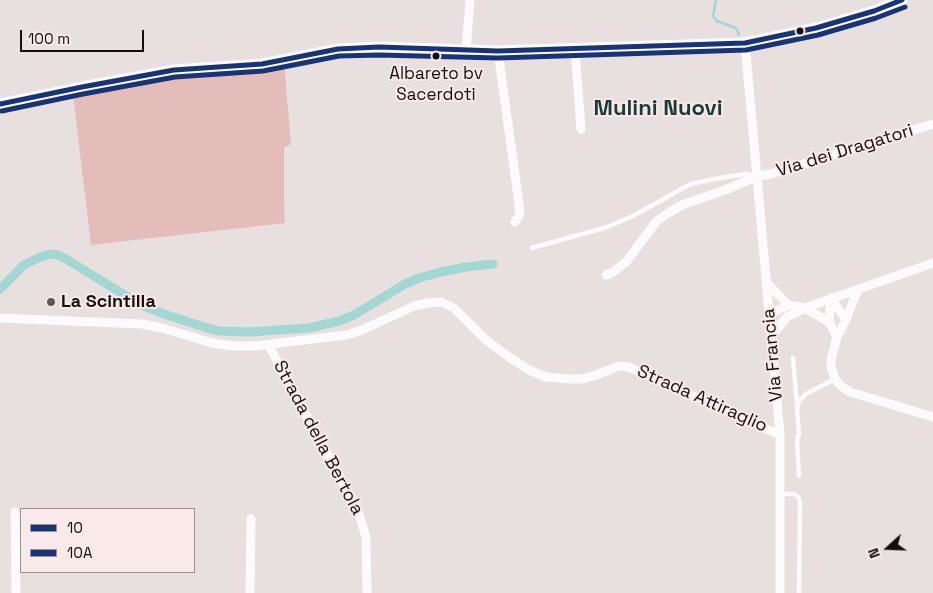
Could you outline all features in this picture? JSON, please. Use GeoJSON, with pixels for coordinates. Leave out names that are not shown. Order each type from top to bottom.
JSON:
{"type":"FeatureCollection","features":[{"type":"Feature","properties":{"kind":"street"},"geometry":{"type":"LineString","coordinates":[[466,50],[470,0]]}},
{"type":"Feature","properties":{"kind":"street"},"geometry":{"type":"LineString","coordinates":[[0,104],[174,70],[262,64],[338,50],[379,47],[498,51],[745,43],[816,28],[874,11],[902,0]]}},
{"type":"Feature","properties":{"kind":"street","name":"Via Francia"},"geometry":{"type":"LineString","coordinates":[[745,43],[780,435],[780,593]]}},
{"type":"Feature","properties":{"kind":"street"},"geometry":{"type":"LineString","coordinates":[[575,49],[581,129]]}},
{"type":"Feature","properties":{"kind":"street"},"geometry":{"type":"LineString","coordinates":[[498,51],[520,204],[520,213],[515,222]]}},
{"type":"Feature","properties":{"kind":"street","name":"Via dei Dragatori"},"geometry":{"type":"LineString","coordinates":[[606,275],[626,262],[656,222],[668,213],[691,202],[758,176],[772,174],[933,124]]}},
{"type":"Feature","properties":{"kind":"street"},"geometry":{"type":"LineString","coordinates":[[772,335],[787,317],[805,308],[933,263]]}},
{"type":"Feature","properties":{"kind":"street"},"geometry":{"type":"LineString","coordinates":[[767,284],[788,305],[805,308],[829,322],[837,337]]}},
{"type":"Feature","properties":{"kind":"street"},"geometry":{"type":"LineString","coordinates":[[858,289],[837,337],[831,360],[835,379],[850,392],[933,417]]}},
{"type":"Feature","properties":{"kind":"street"},"geometry":{"type":"LineString","coordinates":[[832,298],[846,320]]}},
{"type":"Feature","properties":{"kind":"street"},"geometry":{"type":"LineString","coordinates":[[829,322],[832,298]]}},
{"type":"Feature","properties":{"kind":"street","name":"Strada Attiraglio"},"geometry":{"type":"LineString","coordinates":[[0,318],[142,324],[212,343],[244,346],[347,335],[414,306],[441,302],[454,308],[486,340],[509,357],[529,370],[546,377],[582,378],[619,366],[629,366],[780,435]]}},
{"type":"Feature","properties":{"kind":"street"},"geometry":{"type":"LineString","coordinates":[[770,314],[788,305]]}},
{"type":"Feature","properties":{"kind":"street"},"geometry":{"type":"LineString","coordinates":[[770,314],[787,317]]}},
{"type":"Feature","properties":{"kind":"street","name":"Strada della Bertola"},"geometry":{"type":"LineString","coordinates":[[268,344],[358,511],[366,537],[366,593]]}},
{"type":"Feature","properties":{"kind":"street"},"geometry":{"type":"LineString","coordinates":[[15,512],[16,593]]}},
{"type":"Feature","properties":{"kind":"street"},"geometry":{"type":"LineString","coordinates":[[250,593],[251,518]]}},
{"type":"Feature","properties":{"kind":"lane"},"geometry":{"type":"LineString","coordinates":[[532,248],[607,227],[633,216],[692,184],[738,175],[758,176]]}},
{"type":"Feature","properties":{"kind":"lane"},"geometry":{"type":"LineString","coordinates":[[793,358],[799,434],[797,439],[799,476]]}},
{"type":"Feature","properties":{"kind":"lane"},"geometry":{"type":"LineString","coordinates":[[797,409],[799,401],[803,397],[835,379]]}},
{"type":"Feature","properties":{"kind":"lane"},"geometry":{"type":"LineString","coordinates":[[780,494],[794,494],[800,500],[799,593]]}},
{"type":"Feature","properties":{"kind":"shaded area"},"geometry":{"type":"Polygon","coordinates":[[[284,63],[291,144],[284,148],[285,223],[91,245],[73,94],[179,73],[284,63]]]}},
{"type":"Feature","properties":{"kind":"waterway"},"geometry":{"type":"LineString","coordinates":[[716,0],[713,16],[717,21],[736,28],[739,35]]}},
{"type":"Feature","properties":{"kind":"waterway"},"geometry":{"type":"LineString","coordinates":[[0,289],[24,265],[50,254],[58,255],[141,305],[207,328],[220,331],[249,332],[309,328],[339,321],[354,315],[405,284],[419,278],[466,267],[493,264]]}},
{"type":"Feature","properties":{"kind":"transit line","name":"10"},"geometry":{"type":"LineString","coordinates":[[0,104],[174,70],[262,64],[338,49],[379,47],[498,51],[745,43],[816,28],[874,11],[902,0]]}},
{"type":"Feature","properties":{"kind":"transit line","name":"10A"},"geometry":{"type":"LineString","coordinates":[[2,111],[175,77],[263,71],[339,56],[379,55],[498,58],[746,50],[818,35],[876,18],[905,7]]}},
{"type":"Feature","properties":{"kind":"place","name":"Albareto bv Sacerdoti"},"geometry":{"type":"Point","coordinates":[436,56]}},
{"type":"Feature","properties":{"kind":"place","name":"La Scintilla"},"geometry":{"type":"Point","coordinates":[51,302]}},
{"type":"Feature","properties":{"kind":"district","name":"Mulini Nuovi"},"geometry":{"type":"Point","coordinates":[658,109]}}]}
